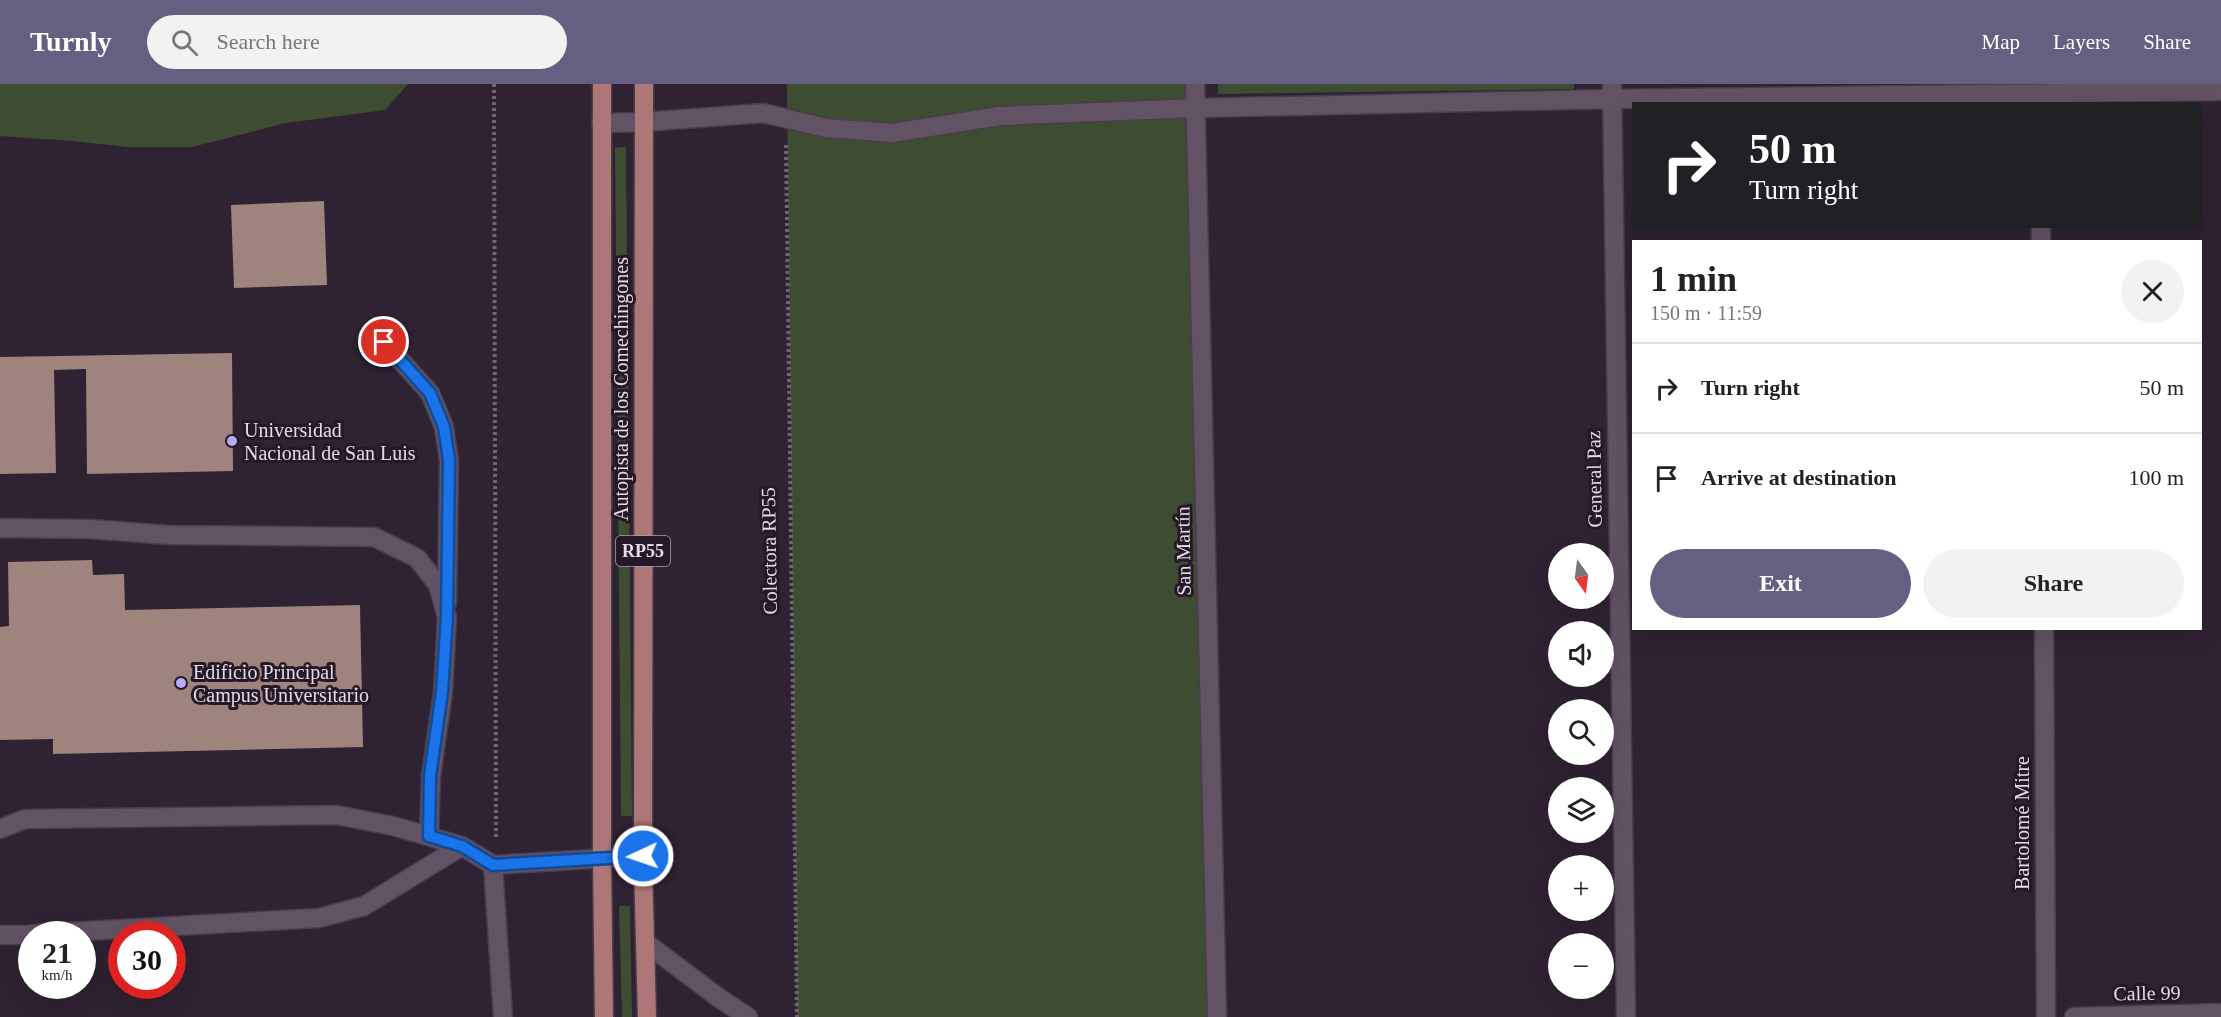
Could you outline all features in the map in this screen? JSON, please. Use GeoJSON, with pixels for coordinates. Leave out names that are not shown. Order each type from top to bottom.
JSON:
{"type":"FeatureCollection","features":[{"type":"Feature","properties":{"kind":"main road","name":"Autopista de los Comechingones"},"geometry":{"type":"LineString","coordinates":[[602,84],[604,1017]]}},
{"type":"Feature","properties":{"kind":"main road","name":"Autopista de los Comechingones"},"geometry":{"type":"LineString","coordinates":[[644,84],[643,856],[647,1017]]}},
{"type":"Feature","properties":{"kind":"street","name":"San Martín"},"geometry":{"type":"LineString","coordinates":[[1195,84],[1216,1017]]}},
{"type":"Feature","properties":{"kind":"street"},"geometry":{"type":"LineString","coordinates":[[602,123],[764,113],[826,128],[892,133],[1000,116],[1611,92],[2221,91]]}},
{"type":"Feature","properties":{"kind":"street","name":"General Paz"},"geometry":{"type":"LineString","coordinates":[[1611,92],[1626,1017]]}},
{"type":"Feature","properties":{"kind":"street"},"geometry":{"type":"LineString","coordinates":[[384,342],[430,393],[444,427],[449,460],[447,616],[442,692],[430,776],[429,836]]}},
{"type":"Feature","properties":{"kind":"street"},"geometry":{"type":"LineString","coordinates":[[0,528],[90,529],[169,535],[374,537],[417,558],[438,585],[447,616]]}},
{"type":"Feature","properties":{"kind":"street","name":"Bartolomé Mitre"},"geometry":{"type":"LineString","coordinates":[[2044,630],[2046,1017]]}},
{"type":"Feature","properties":{"kind":"street"},"geometry":{"type":"LineString","coordinates":[[0,829],[25,819],[337,815],[393,826],[462,846],[493,865],[643,856]]}},
{"type":"Feature","properties":{"kind":"street"},"geometry":{"type":"LineString","coordinates":[[96,930],[319,918],[364,906],[462,846]]}},
{"type":"Feature","properties":{"kind":"street"},"geometry":{"type":"LineString","coordinates":[[493,865],[502,1017]]}},
{"type":"Feature","properties":{"kind":"street"},"geometry":{"type":"LineString","coordinates":[[0,936],[18,935]]}},
{"type":"Feature","properties":{"kind":"street"},"geometry":{"type":"LineString","coordinates":[[646,943],[748,1017]]}},
{"type":"Feature","properties":{"kind":"street","name":"Calle 99"},"geometry":{"type":"LineString","coordinates":[[2074,1017],[2221,1013]]}},
{"type":"Feature","properties":{"kind":"path"},"geometry":{"type":"LineString","coordinates":[[493,865],[496,831],[494,84]]}},
{"type":"Feature","properties":{"kind":"path","name":"Colectora RP55"},"geometry":{"type":"LineString","coordinates":[[786,140],[797,1017]]}},
{"type":"Feature","properties":{"kind":"green space"},"geometry":{"type":"Polygon","coordinates":[[[0,84],[408,84],[385,110],[286,123],[192,147],[129,147],[0,136],[0,84]]]}},
{"type":"Feature","properties":{"kind":"green space"},"geometry":{"type":"Polygon","coordinates":[[[787,84],[1195,84],[1217,1017],[797,1017],[787,84]]]}},
{"type":"Feature","properties":{"kind":"green space"},"geometry":{"type":"Polygon","coordinates":[[[1218,84],[1574,84],[1574,89],[1218,94],[1218,84]]]}},
{"type":"Feature","properties":{"kind":"green space"},"geometry":{"type":"Polygon","coordinates":[[[626,147],[632,816],[621,816],[615,148],[626,147]]]}},
{"type":"Feature","properties":{"kind":"green space"},"geometry":{"type":"Polygon","coordinates":[[[619,906],[630,906],[632,1017],[622,1017],[619,906]]]}},
{"type":"Feature","properties":{"kind":"building"},"geometry":{"type":"Polygon","coordinates":[[[324,201],[327,285],[234,288],[231,205],[324,201]]]}},
{"type":"Feature","properties":{"kind":"building"},"geometry":{"type":"Polygon","coordinates":[[[232,353],[233,471],[87,474],[86,369],[54,370],[56,473],[0,474],[0,357],[232,353]]]}},
{"type":"Feature","properties":{"kind":"building","name":"Edificio Principal Campus Universitario"},"geometry":{"type":"Polygon","coordinates":[[[92,560],[93,575],[124,574],[125,610],[360,605],[363,747],[53,754],[53,739],[0,740],[0,627],[9,626],[8,562],[92,560]]]}},
{"type":"Feature","properties":{"kind":"place","name":"Universidad Nacional de San Luis"},"geometry":{"type":"Point","coordinates":[232,441]}},
{"type":"Feature","properties":{"kind":"place","name":"Edificio Principal Campus Universitario"},"geometry":{"type":"Point","coordinates":[181,683]}},
{"type":"Feature","properties":{"kind":"route"},"geometry":{"type":"LineString","coordinates":[[384,342],[430,393],[444,427],[449,460],[447,616],[442,692],[430,776],[429,836],[462,846],[493,865],[643,856]]}}]}
